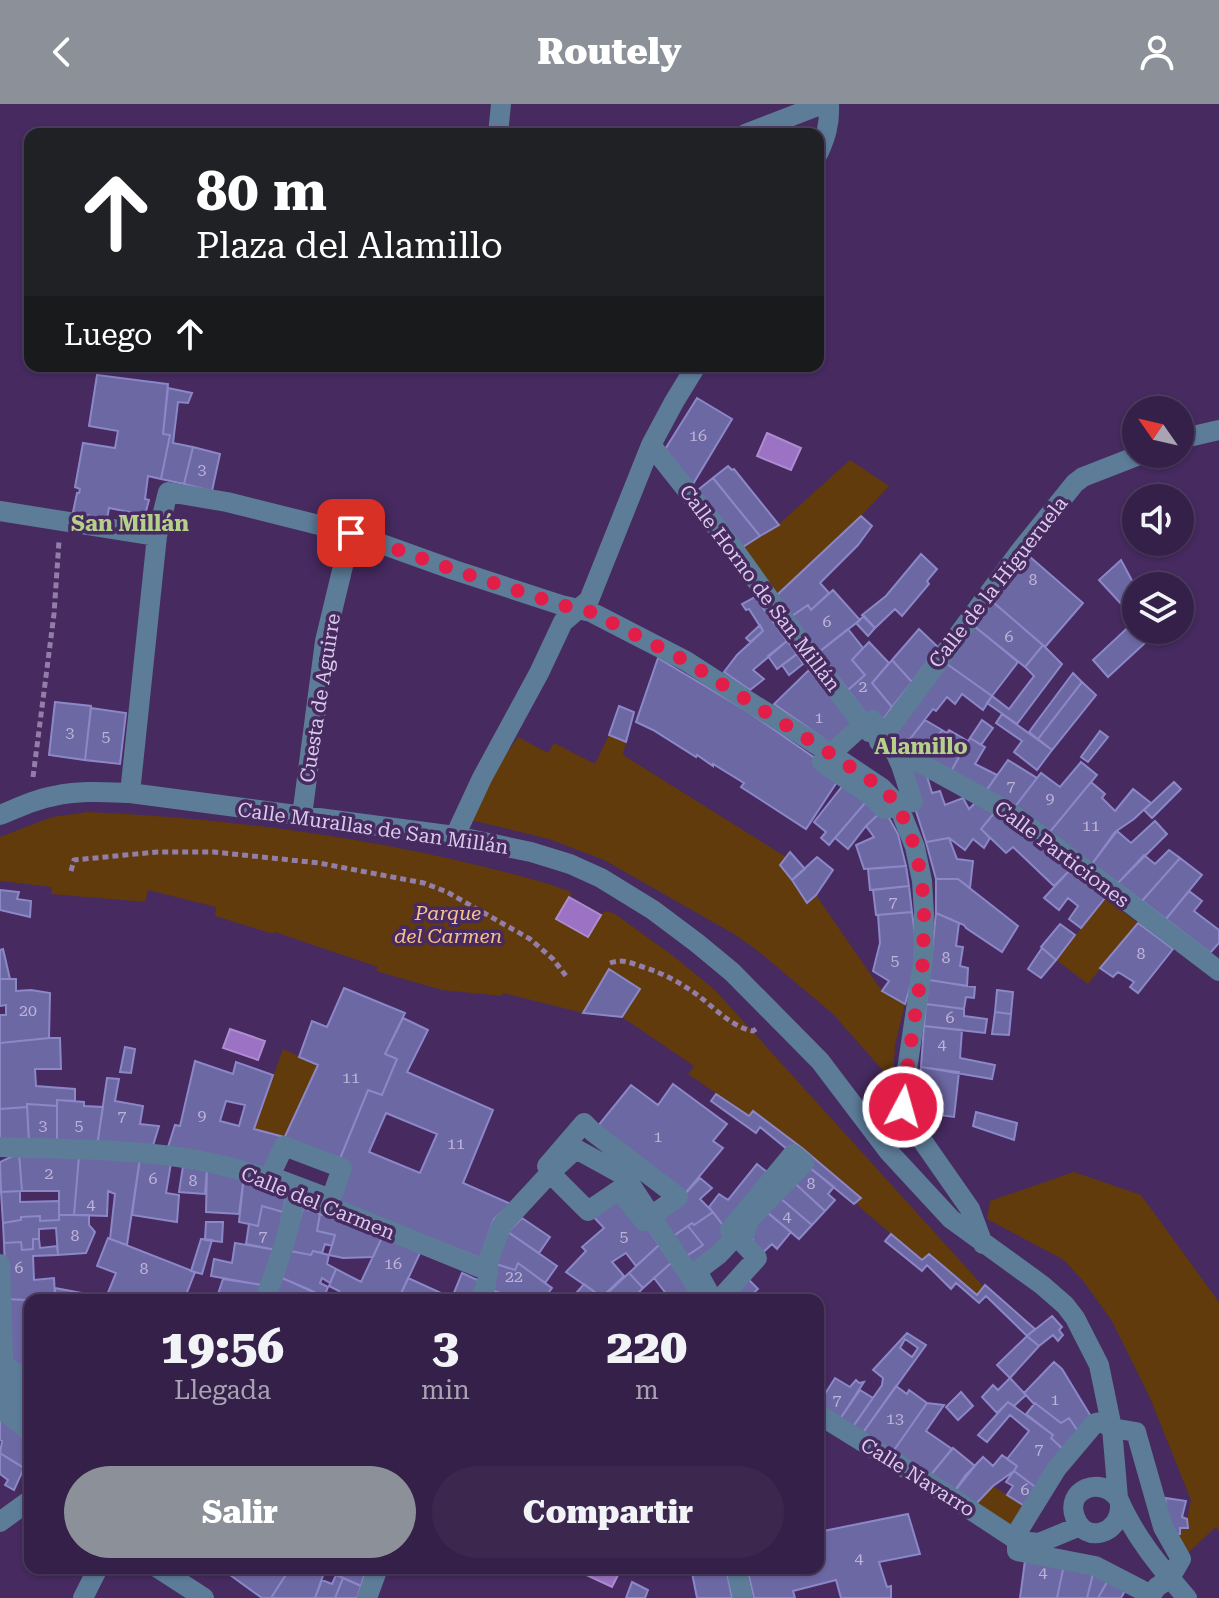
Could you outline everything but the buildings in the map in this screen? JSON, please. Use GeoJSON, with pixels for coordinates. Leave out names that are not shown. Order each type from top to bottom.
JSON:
{"type":"FeatureCollection","features":[{"type":"Feature","properties":{"kind":"street"},"geometry":{"type":"LineString","coordinates":[[499,128],[501,104]]}},
{"type":"Feature","properties":{"kind":"street"},"geometry":{"type":"LineString","coordinates":[[761,128],[823,104]]}},
{"type":"Feature","properties":{"kind":"street"},"geometry":{"type":"LineString","coordinates":[[824,141],[830,120],[829,104]]}},
{"type":"Feature","properties":{"kind":"street"},"geometry":{"type":"LineString","coordinates":[[455,836],[563,622],[589,600],[651,445],[692,372]]}},
{"type":"Feature","properties":{"kind":"street"},"geometry":{"type":"LineString","coordinates":[[1194,436],[1219,430]]}},
{"type":"Feature","properties":{"kind":"street","name":"Calle Horno de San Millán"},"geometry":{"type":"LineString","coordinates":[[651,445],[736,552],[811,657],[878,737]]}},
{"type":"Feature","properties":{"kind":"street","name":"Calle de la Higueruela"},"geometry":{"type":"LineString","coordinates":[[878,737],[1075,483],[1122,462]]}},
{"type":"Feature","properties":{"kind":"street"},"geometry":{"type":"LineString","coordinates":[[130,793],[157,536],[168,492],[227,502],[351,533],[454,570],[591,612],[686,661],[882,788],[898,805],[915,847],[924,913],[923,962],[903,1107],[910,1123],[970,1209],[983,1244]]}},
{"type":"Feature","properties":{"kind":"street"},"geometry":{"type":"LineString","coordinates":[[0,511],[157,536]]}},
{"type":"Feature","properties":{"kind":"street","name":"Cuesta de Aguirre"},"geometry":{"type":"LineString","coordinates":[[302,816],[325,641],[351,533]]}},
{"type":"Feature","properties":{"kind":"street"},"geometry":{"type":"LineString","coordinates":[[878,737],[901,765],[913,802],[884,809],[871,796],[822,762],[878,737]]}},
{"type":"Feature","properties":{"kind":"street"},"geometry":{"type":"LineString","coordinates":[[878,737],[882,788]]}},
{"type":"Feature","properties":{"kind":"street","name":"Calle Particiones"},"geometry":{"type":"LineString","coordinates":[[878,737],[1011,813],[1219,971]]}},
{"type":"Feature","properties":{"kind":"street","name":"Calle Murallas de San Millán"},"geometry":{"type":"LineString","coordinates":[[0,815],[55,795],[130,793],[455,836],[531,852],[601,878],[653,910],[732,972],[820,1061],[889,1152],[951,1219],[1065,1305],[1099,1365],[1112,1428],[1119,1502]]}},
{"type":"Feature","properties":{"kind":"street"},"geometry":{"type":"LineString","coordinates":[[584,1123],[678,1197],[650,1216],[644,1221],[619,1190],[588,1211],[547,1166],[584,1123]]}},
{"type":"Feature","properties":{"kind":"street","name":"Calle del Carmen"},"geometry":{"type":"LineString","coordinates":[[0,1147],[164,1154],[245,1172],[488,1271]]}},
{"type":"Feature","properties":{"kind":"street"},"geometry":{"type":"LineString","coordinates":[[482,1294],[489,1258],[502,1225],[576,1149],[625,1176],[694,1282],[697,1294]]}},
{"type":"Feature","properties":{"kind":"street"},"geometry":{"type":"LineString","coordinates":[[712,1294],[697,1271],[737,1235],[730,1230],[793,1154],[804,1163],[749,1220],[742,1242],[757,1258],[722,1294]]}},
{"type":"Feature","properties":{"kind":"street"},"geometry":{"type":"LineString","coordinates":[[732,1262],[746,1216],[798,1160]]}},
{"type":"Feature","properties":{"kind":"street"},"geometry":{"type":"LineString","coordinates":[[267,1294],[285,1242],[297,1192]]}},
{"type":"Feature","properties":{"kind":"street"},"geometry":{"type":"LineString","coordinates":[[0,1264],[2,1410],[24,1420]]}},
{"type":"Feature","properties":{"kind":"street"},"geometry":{"type":"LineString","coordinates":[[24,1374],[13,1373],[10,1369],[14,1408],[24,1418]]}},
{"type":"Feature","properties":{"kind":"street","name":"Calle Navarro"},"geometry":{"type":"LineString","coordinates":[[824,1418],[1018,1541],[1017,1551],[1095,1566],[1151,1595],[1170,1578]]}},
{"type":"Feature","properties":{"kind":"street"},"geometry":{"type":"LineString","coordinates":[[1080,1526],[1039,1543],[1018,1541],[1017,1533],[1057,1468],[1095,1423],[1136,1432],[1163,1527],[1181,1559],[1170,1578]]}},
{"type":"Feature","properties":{"kind":"street"},"geometry":{"type":"LineString","coordinates":[[1119,1502],[1118,1521],[1107,1531],[1091,1532],[1080,1526],[1075,1517],[1076,1499],[1084,1491],[1101,1486],[1111,1490],[1119,1502],[1139,1537],[1160,1568],[1187,1598]]}},
{"type":"Feature","properties":{"kind":"street"},"geometry":{"type":"LineString","coordinates":[[0,1522],[24,1504]]}},
{"type":"Feature","properties":{"kind":"street"},"geometry":{"type":"LineString","coordinates":[[83,1598],[95,1574]]}},
{"type":"Feature","properties":{"kind":"street"},"geometry":{"type":"LineString","coordinates":[[170,1574],[204,1598]]}},
{"type":"Feature","properties":{"kind":"street"},"geometry":{"type":"LineString","coordinates":[[367,1598],[376,1574]]}},
{"type":"Feature","properties":{"kind":"street"},"geometry":{"type":"LineString","coordinates":[[737,1574],[743,1598]]}},
{"type":"Feature","properties":{"kind":"path"},"geometry":{"type":"LineString","coordinates":[[30,803],[54,614],[60,520]]}},
{"type":"Feature","properties":{"kind":"path"},"geometry":{"type":"LineString","coordinates":[[71,871],[74,860],[157,852],[214,852],[319,863],[424,883],[447,892],[530,939],[553,959],[566,976]]}},
{"type":"Feature","properties":{"kind":"path"},"geometry":{"type":"LineString","coordinates":[[610,963],[620,959],[667,976],[694,992],[734,1023],[746,1030],[756,1029]]}},
{"type":"Feature","properties":{"kind":"green space"},"geometry":{"type":"Polygon","coordinates":[[[850,460],[889,486],[777,595],[743,547],[779,524],[850,460]]]}},
{"type":"Feature","properties":{"kind":"green space"},"geometry":{"type":"Polygon","coordinates":[[[609,735],[626,742],[623,755],[786,857],[780,866],[806,903],[816,895],[882,991],[905,1004],[895,1045],[893,1082],[833,1014],[734,934],[604,860],[549,839],[471,820],[489,779],[518,737],[548,753],[554,743],[595,764],[609,735]]]}},
{"type":"Feature","properties":{"kind":"green space","name":"Parque del Carmen"},"geometry":{"type":"Polygon","coordinates":[[[88,812],[205,820],[379,844],[549,884],[571,892],[570,897],[601,914],[606,911],[615,914],[715,990],[984,1287],[977,1295],[930,1254],[922,1260],[856,1203],[861,1197],[802,1148],[754,1111],[749,1116],[688,1074],[694,1066],[622,1017],[640,989],[609,970],[583,1013],[503,993],[502,996],[442,990],[376,971],[378,967],[275,932],[273,934],[215,916],[216,907],[148,890],[145,902],[51,894],[52,887],[0,881],[0,837],[52,817],[88,812]]]}},
{"type":"Feature","properties":{"kind":"green space"},"geometry":{"type":"Polygon","coordinates":[[[1105,898],[1138,923],[1088,984],[1056,960],[1105,898]]]}},
{"type":"Feature","properties":{"kind":"green space"},"geometry":{"type":"Polygon","coordinates":[[[283,1049],[318,1065],[284,1137],[254,1129],[283,1049]]]}},
{"type":"Feature","properties":{"kind":"green space"},"geometry":{"type":"Polygon","coordinates":[[[1074,1172],[1141,1195],[1219,1302],[1219,1531],[1216,1527],[1181,1559],[1177,1535],[1180,1528],[1188,1528],[1191,1500],[1150,1398],[1112,1321],[1064,1260],[987,1219],[990,1201],[1074,1172]]]}},
{"type":"Feature","properties":{"kind":"green space"},"geometry":{"type":"Polygon","coordinates":[[[993,1486],[1031,1510],[1017,1533],[974,1506],[993,1486]]]}},
{"type":"Feature","properties":{"kind":"shaded area"},"geometry":{"type":"Polygon","coordinates":[[[767,433],[801,448],[791,470],[757,456],[767,433]]]}},
{"type":"Feature","properties":{"kind":"shaded area"},"geometry":{"type":"Polygon","coordinates":[[[569,897],[601,915],[588,937],[556,919],[569,897]]]}},
{"type":"Feature","properties":{"kind":"shaded area"},"geometry":{"type":"Polygon","coordinates":[[[230,1029],[265,1041],[258,1060],[223,1048],[230,1029]]]}},
{"type":"Feature","properties":{"kind":"shaded area"},"geometry":{"type":"Polygon","coordinates":[[[584,1574],[618,1574],[612,1587],[584,1574]]]}},
{"type":"Feature","properties":{"kind":"district","name":"San Millán"},"geometry":{"type":"Point","coordinates":[130,523]}},
{"type":"Feature","properties":{"kind":"district","name":"Alamillo"},"geometry":{"type":"Point","coordinates":[921,746]}},
{"type":"Feature","properties":{"kind":"route"},"geometry":{"type":"LineString","coordinates":[[351,533],[454,570],[591,612],[686,661],[882,788],[898,805],[915,847],[922,881],[923,962],[903,1107]]}}]}
